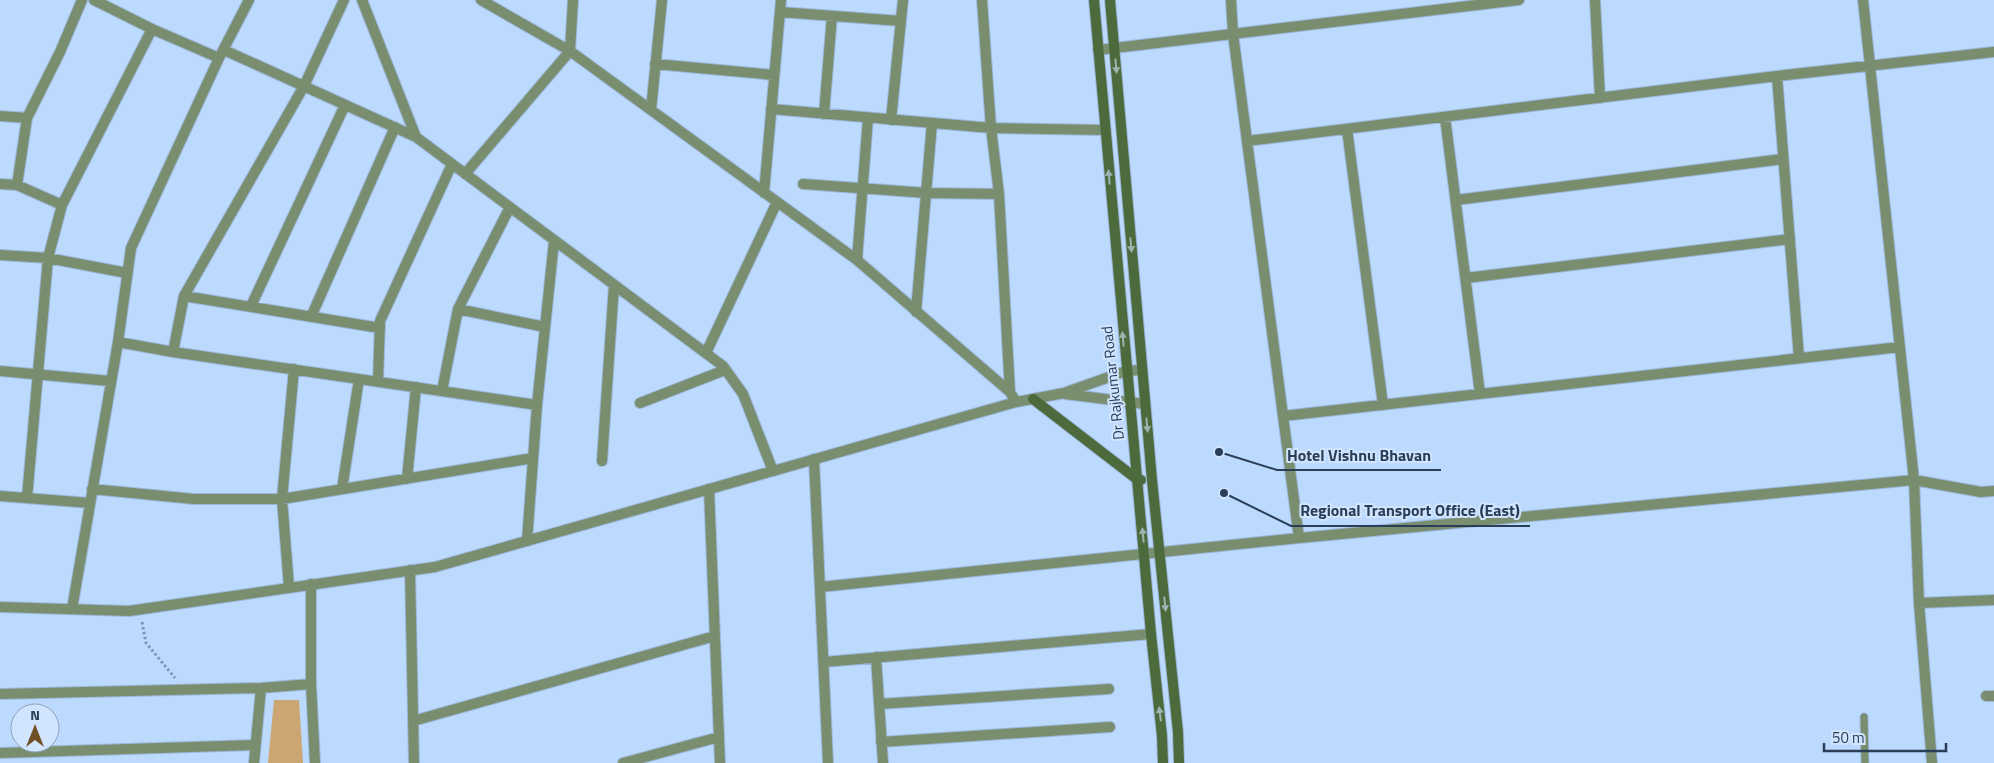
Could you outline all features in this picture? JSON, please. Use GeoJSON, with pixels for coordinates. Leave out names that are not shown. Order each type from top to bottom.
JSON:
{"type":"FeatureCollection","features":[{"type":"Feature","properties":{"kind":"main road","name":"Dr Rajkumar Road"},"geometry":{"type":"LineString","coordinates":[[1094,0],[1126,371],[1138,480],[1163,763]]}},
{"type":"Feature","properties":{"kind":"main road","name":"Dr Rajkumar Road"},"geometry":{"type":"LineString","coordinates":[[1110,0],[1152,480],[1178,732],[1179,763]]}},
{"type":"Feature","properties":{"kind":"main road"},"geometry":{"type":"LineString","coordinates":[[1033,399],[1138,480],[1152,480]]}},
{"type":"Feature","properties":{"kind":"street"},"geometry":{"type":"LineString","coordinates":[[17,185],[27,118],[60,52],[82,0]]}},
{"type":"Feature","properties":{"kind":"street"},"geometry":{"type":"LineString","coordinates":[[94,0],[152,29],[304,86],[416,137],[726,370],[743,394],[773,471]]}},
{"type":"Feature","properties":{"kind":"street"},"geometry":{"type":"LineString","coordinates":[[72,609],[118,342],[132,248],[249,0]]}},
{"type":"Feature","properties":{"kind":"street"},"geometry":{"type":"LineString","coordinates":[[173,352],[184,296],[304,86],[344,0]]}},
{"type":"Feature","properties":{"kind":"street"},"geometry":{"type":"LineString","coordinates":[[362,0],[416,137]]}},
{"type":"Feature","properties":{"kind":"street"},"geometry":{"type":"LineString","coordinates":[[481,0],[570,51],[857,260],[1010,392],[1016,402]]}},
{"type":"Feature","properties":{"kind":"street"},"geometry":{"type":"LineString","coordinates":[[465,174],[570,51],[573,0]]}},
{"type":"Feature","properties":{"kind":"street"},"geometry":{"type":"LineString","coordinates":[[651,110],[662,0]]}},
{"type":"Feature","properties":{"kind":"street"},"geometry":{"type":"LineString","coordinates":[[764,193],[781,0]]}},
{"type":"Feature","properties":{"kind":"street"},"geometry":{"type":"LineString","coordinates":[[891,120],[904,0]]}},
{"type":"Feature","properties":{"kind":"street"},"geometry":{"type":"LineString","coordinates":[[982,0],[990,128],[999,194],[1010,392]]}},
{"type":"Feature","properties":{"kind":"street"},"geometry":{"type":"LineString","coordinates":[[1231,0],[1233,34],[1299,538]]}},
{"type":"Feature","properties":{"kind":"street"},"geometry":{"type":"LineString","coordinates":[[1098,50],[1519,0]]}},
{"type":"Feature","properties":{"kind":"street"},"geometry":{"type":"LineString","coordinates":[[1595,0],[1600,98]]}},
{"type":"Feature","properties":{"kind":"street"},"geometry":{"type":"LineString","coordinates":[[1864,0],[1914,480],[1919,603],[1932,763]]}},
{"type":"Feature","properties":{"kind":"street"},"geometry":{"type":"LineString","coordinates":[[780,12],[901,21]]}},
{"type":"Feature","properties":{"kind":"street"},"geometry":{"type":"LineString","coordinates":[[824,114],[832,16]]}},
{"type":"Feature","properties":{"kind":"street"},"geometry":{"type":"LineString","coordinates":[[27,498],[48,258],[62,204],[152,29]]}},
{"type":"Feature","properties":{"kind":"street"},"geometry":{"type":"LineString","coordinates":[[1247,141],[1777,76],[1994,52]]}},
{"type":"Feature","properties":{"kind":"street"},"geometry":{"type":"LineString","coordinates":[[656,64],[774,75]]}},
{"type":"Feature","properties":{"kind":"street"},"geometry":{"type":"LineString","coordinates":[[1777,76],[1799,358]]}},
{"type":"Feature","properties":{"kind":"street"},"geometry":{"type":"LineString","coordinates":[[252,306],[345,104]]}},
{"type":"Feature","properties":{"kind":"street"},"geometry":{"type":"LineString","coordinates":[[772,110],[990,128],[1105,130]]}},
{"type":"Feature","properties":{"kind":"street"},"geometry":{"type":"LineString","coordinates":[[0,116],[27,118]]}},
{"type":"Feature","properties":{"kind":"street"},"geometry":{"type":"LineString","coordinates":[[1445,117],[1480,394]]}},
{"type":"Feature","properties":{"kind":"street"},"geometry":{"type":"LineString","coordinates":[[857,260],[868,118]]}},
{"type":"Feature","properties":{"kind":"street"},"geometry":{"type":"LineString","coordinates":[[916,312],[932,123]]}},
{"type":"Feature","properties":{"kind":"street"},"geometry":{"type":"LineString","coordinates":[[311,316],[395,127]]}},
{"type":"Feature","properties":{"kind":"street"},"geometry":{"type":"LineString","coordinates":[[1347,129],[1383,405]]}},
{"type":"Feature","properties":{"kind":"street"},"geometry":{"type":"LineString","coordinates":[[1456,200],[1783,159]]}},
{"type":"Feature","properties":{"kind":"street"},"geometry":{"type":"LineString","coordinates":[[378,382],[380,321],[452,164]]}},
{"type":"Feature","properties":{"kind":"street"},"geometry":{"type":"LineString","coordinates":[[0,184],[17,185],[62,204]]}},
{"type":"Feature","properties":{"kind":"street"},"geometry":{"type":"LineString","coordinates":[[803,184],[927,193],[999,194]]}},
{"type":"Feature","properties":{"kind":"street"},"geometry":{"type":"LineString","coordinates":[[706,354],[776,202]]}},
{"type":"Feature","properties":{"kind":"street"},"geometry":{"type":"LineString","coordinates":[[442,391],[458,309],[510,207]]}},
{"type":"Feature","properties":{"kind":"street"},"geometry":{"type":"LineString","coordinates":[[1466,278],[1790,239]]}},
{"type":"Feature","properties":{"kind":"street"},"geometry":{"type":"LineString","coordinates":[[527,541],[537,405],[554,241]]}},
{"type":"Feature","properties":{"kind":"street"},"geometry":{"type":"LineString","coordinates":[[0,255],[48,258],[128,273]]}},
{"type":"Feature","properties":{"kind":"street"},"geometry":{"type":"LineString","coordinates":[[602,460],[614,285]]}},
{"type":"Feature","properties":{"kind":"street"},"geometry":{"type":"LineString","coordinates":[[184,296],[380,328]]}},
{"type":"Feature","properties":{"kind":"street"},"geometry":{"type":"LineString","coordinates":[[458,309],[545,327]]}},
{"type":"Feature","properties":{"kind":"street"},"geometry":{"type":"LineString","coordinates":[[118,342],[173,352],[537,405]]}},
{"type":"Feature","properties":{"kind":"street"},"geometry":{"type":"LineString","coordinates":[[1283,416],[1900,347]]}},
{"type":"Feature","properties":{"kind":"street"},"geometry":{"type":"LineString","coordinates":[[289,588],[282,499],[294,369]]}},
{"type":"Feature","properties":{"kind":"street"},"geometry":{"type":"LineString","coordinates":[[640,404],[726,370]]}},
{"type":"Feature","properties":{"kind":"street"},"geometry":{"type":"LineString","coordinates":[[0,607],[128,611],[435,566],[1016,402],[1064,393],[1126,371],[1142,370]]}},
{"type":"Feature","properties":{"kind":"street"},"geometry":{"type":"LineString","coordinates":[[0,371],[110,381]]}},
{"type":"Feature","properties":{"kind":"street"},"geometry":{"type":"LineString","coordinates":[[342,489],[359,379]]}},
{"type":"Feature","properties":{"kind":"street"},"geometry":{"type":"LineString","coordinates":[[407,479],[416,387]]}},
{"type":"Feature","properties":{"kind":"street"},"geometry":{"type":"LineString","coordinates":[[1064,393],[1145,404]]}},
{"type":"Feature","properties":{"kind":"street"},"geometry":{"type":"LineString","coordinates":[[92,489],[194,499],[282,499],[533,458]]}},
{"type":"Feature","properties":{"kind":"street"},"geometry":{"type":"LineString","coordinates":[[814,460],[828,763]]}},
{"type":"Feature","properties":{"kind":"street"},"geometry":{"type":"LineString","coordinates":[[820,587],[1299,538],[1914,480],[1981,492],[1994,491]]}},
{"type":"Feature","properties":{"kind":"street"},"geometry":{"type":"LineString","coordinates":[[709,489],[720,763]]}},
{"type":"Feature","properties":{"kind":"street"},"geometry":{"type":"LineString","coordinates":[[0,496],[90,504]]}},
{"type":"Feature","properties":{"kind":"street"},"geometry":{"type":"LineString","coordinates":[[410,570],[414,763]]}},
{"type":"Feature","properties":{"kind":"street"},"geometry":{"type":"LineString","coordinates":[[311,584],[311,684],[315,763]]}},
{"type":"Feature","properties":{"kind":"street"},"geometry":{"type":"LineString","coordinates":[[1919,603],[1994,600]]}},
{"type":"Feature","properties":{"kind":"street"},"geometry":{"type":"LineString","coordinates":[[824,662],[1151,634]]}},
{"type":"Feature","properties":{"kind":"street"},"geometry":{"type":"LineString","coordinates":[[413,721],[715,636]]}},
{"type":"Feature","properties":{"kind":"street"},"geometry":{"type":"LineString","coordinates":[[876,657],[883,763]]}},
{"type":"Feature","properties":{"kind":"street"},"geometry":{"type":"LineString","coordinates":[[0,694],[260,688],[311,684]]}},
{"type":"Feature","properties":{"kind":"street"},"geometry":{"type":"LineString","coordinates":[[254,763],[260,688]]}},
{"type":"Feature","properties":{"kind":"street"},"geometry":{"type":"LineString","coordinates":[[879,704],[1109,689]]}},
{"type":"Feature","properties":{"kind":"street"},"geometry":{"type":"LineString","coordinates":[[881,742],[1110,727]]}},
{"type":"Feature","properties":{"kind":"street"},"geometry":{"type":"LineString","coordinates":[[623,763],[719,737]]}},
{"type":"Feature","properties":{"kind":"street"},"geometry":{"type":"LineString","coordinates":[[0,752],[256,745]]}},
{"type":"Feature","properties":{"kind":"lane"},"geometry":{"type":"LineString","coordinates":[[1864,717],[1865,763]]}},
{"type":"Feature","properties":{"kind":"path"},"geometry":{"type":"LineString","coordinates":[[140,609],[146,643],[185,689]]}},
{"type":"Feature","properties":{"kind":"shaded area"},"geometry":{"type":"Polygon","coordinates":[[[274,700],[299,700],[303,763],[268,763],[274,700]]]}},
{"type":"Feature","properties":{"kind":"place","name":"Hotel Vishnu Bhavan"},"geometry":{"type":"Point","coordinates":[1219,452]}},
{"type":"Feature","properties":{"kind":"place","name":"Regional Transport Office (East)"},"geometry":{"type":"Point","coordinates":[1224,493]}}]}
